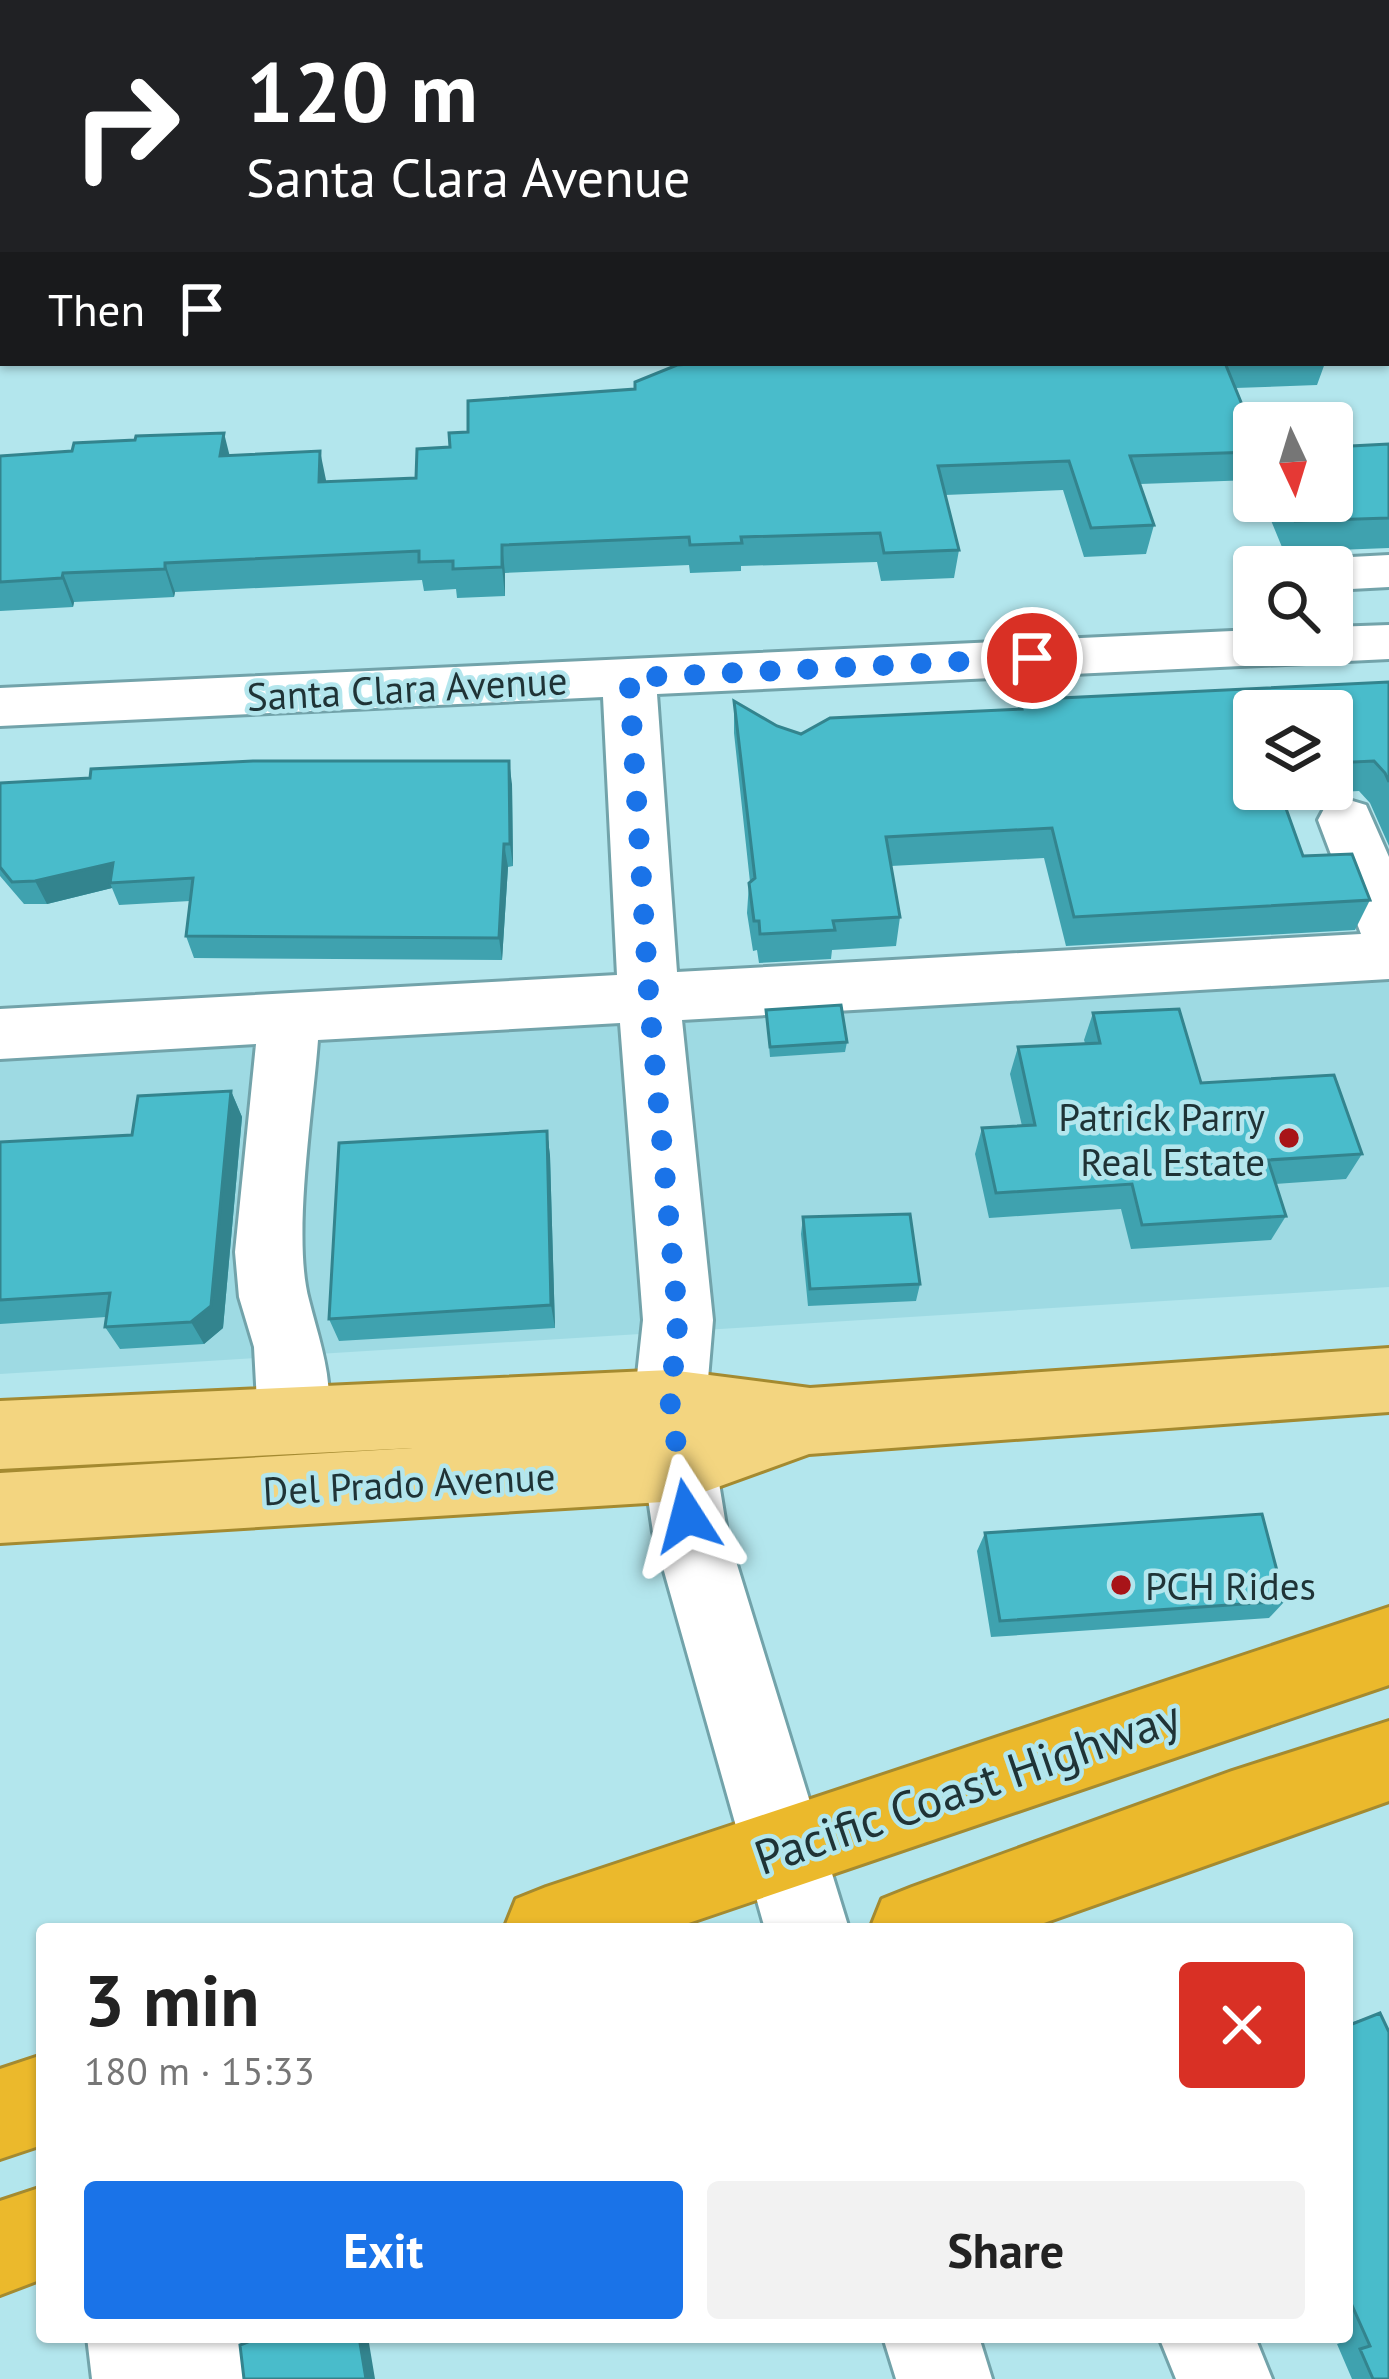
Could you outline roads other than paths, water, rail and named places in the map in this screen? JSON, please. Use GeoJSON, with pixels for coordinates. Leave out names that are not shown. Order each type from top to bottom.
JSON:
{"type":"FeatureCollection","features":[{"type":"Feature","properties":{"kind":"highway","name":"Pacific Coast Highway"},"geometry":{"type":"LineString","coordinates":[[563,1923],[1389,1646]]}},
{"type":"Feature","properties":{"kind":"highway"},"geometry":{"type":"LineString","coordinates":[[928,1923],[1389,1760]]}},
{"type":"Feature","properties":{"kind":"highway"},"geometry":{"type":"LineString","coordinates":[[0,2114],[36,2102]]}},
{"type":"Feature","properties":{"kind":"highway"},"geometry":{"type":"LineString","coordinates":[[0,2248],[36,2235]]}},
{"type":"Feature","properties":{"kind":"main road","name":"Del Prado Avenue"},"geometry":{"type":"LineString","coordinates":[[0,1508],[810,1420],[1389,1380]]}},
{"type":"Feature","properties":{"kind":"main road","name":"Del Prado Avenue"},"geometry":{"type":"LineString","coordinates":[[0,1435],[294,1421],[674,1435]]}},
{"type":"Feature","properties":{"kind":"street"},"geometry":{"type":"LineString","coordinates":[[1353,573],[1389,571]]}},
{"type":"Feature","properties":{"kind":"street"},"geometry":{"type":"LineString","coordinates":[[1353,643],[1389,642]]}},
{"type":"Feature","properties":{"kind":"street","name":"Santa Clara Avenue"},"geometry":{"type":"LineString","coordinates":[[0,706],[1233,648]]}},
{"type":"Feature","properties":{"kind":"street"},"geometry":{"type":"LineString","coordinates":[[629,678],[649,1000],[678,1320],[674,1435],[690,1532],[806,1923]]}},
{"type":"Feature","properties":{"kind":"street"},"geometry":{"type":"LineString","coordinates":[[1346,820],[1389,931]]}},
{"type":"Feature","properties":{"kind":"street"},"geometry":{"type":"LineString","coordinates":[[0,1034],[1389,956]]}},
{"type":"Feature","properties":{"kind":"street"},"geometry":{"type":"LineString","coordinates":[[289,1019],[268,1252],[273,1297],[290,1347],[294,1421]]}},
{"type":"Feature","properties":{"kind":"street"},"geometry":{"type":"LineString","coordinates":[[136,2343],[140,2379]]}},
{"type":"Feature","properties":{"kind":"street"},"geometry":{"type":"LineString","coordinates":[[199,2343],[202,2379]]}},
{"type":"Feature","properties":{"kind":"street"},"geometry":{"type":"LineString","coordinates":[[933,2343],[944,2379]]}},
{"type":"Feature","properties":{"kind":"street"},"geometry":{"type":"LineString","coordinates":[[1210,2343],[1224,2379]]}},
{"type":"Feature","properties":{"kind":"place","name":"Patrick Parry Real Estate"},"geometry":{"type":"Point","coordinates":[1289,1138]}},
{"type":"Feature","properties":{"kind":"place","name":"PCH Rides"},"geometry":{"type":"Point","coordinates":[1121,1585]}}]}
